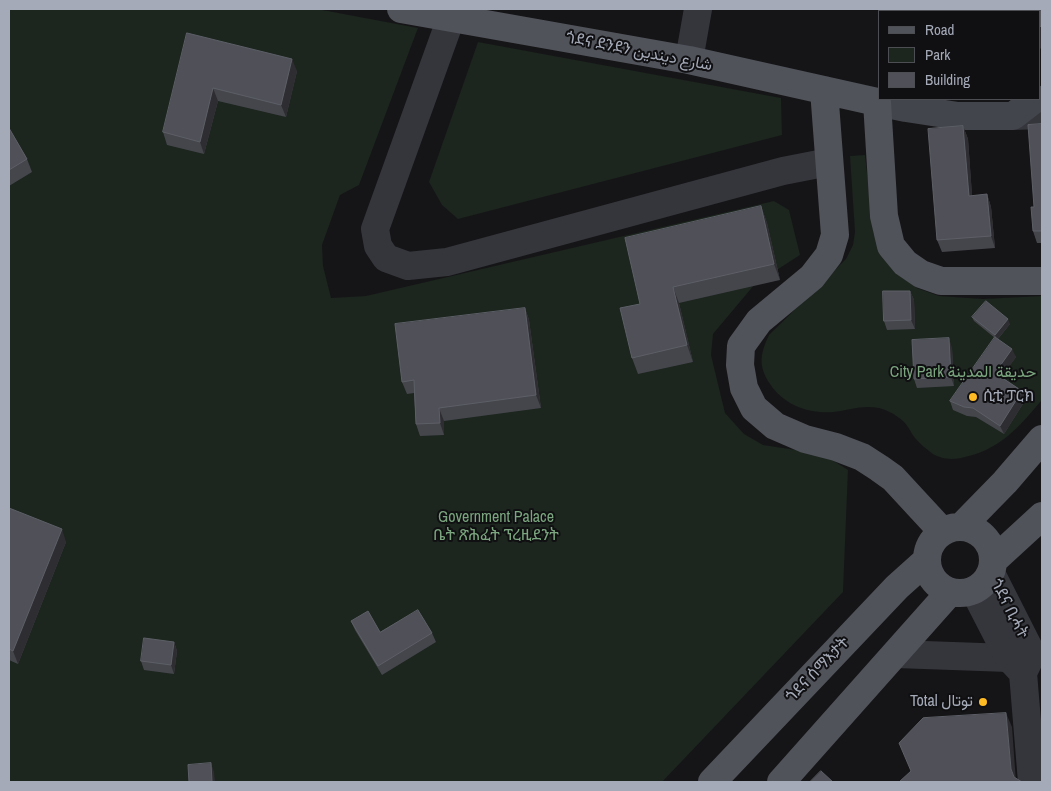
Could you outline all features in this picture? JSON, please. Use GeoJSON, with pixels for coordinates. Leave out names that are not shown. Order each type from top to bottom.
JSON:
{"type":"FeatureCollection","features":[{"type":"Feature","properties":{"kind":"main road","name":"ጎደና ደንደን شارع ديندين"},"geometry":{"type":"LineString","coordinates":[[401,9],[451,13],[689,60],[877,102]]}},
{"type":"Feature","properties":{"kind":"main road"},"geometry":{"type":"LineString","coordinates":[[824,90],[835,235],[829,255],[812,277],[759,321],[741,346],[740,365],[744,388],[754,408],[775,426],[805,440],[836,447],[862,457],[893,478],[952,529],[972,528],[981,534],[988,541],[992,551],[977,579],[941,587],[928,571],[926,561]]}},
{"type":"Feature","properties":{"kind":"main road"},"geometry":{"type":"LineString","coordinates":[[1033,100],[1012,116],[958,116],[908,104],[877,102],[884,216],[890,246],[904,263],[921,274],[941,281],[1042,281]]}},
{"type":"Feature","properties":{"kind":"main road","name":"ጎደና ሰማእታት"},"geometry":{"type":"LineString","coordinates":[[712,782],[897,587],[926,561],[930,544],[952,529],[1005,482],[1042,439]]}},
{"type":"Feature","properties":{"kind":"main road"},"geometry":{"type":"LineString","coordinates":[[781,782],[896,654],[1042,516]]}},
{"type":"Feature","properties":{"kind":"street"},"geometry":{"type":"LineString","coordinates":[[689,60],[698,9]]}},
{"type":"Feature","properties":{"kind":"street"},"geometry":{"type":"LineString","coordinates":[[451,13],[375,229],[378,246],[386,258],[408,266],[447,262],[773,174],[829,162]]}},
{"type":"Feature","properties":{"kind":"street"},"geometry":{"type":"LineString","coordinates":[[1012,116],[1042,115]]}},
{"type":"Feature","properties":{"kind":"street","name":"ጎደና ቢሓት"},"geometry":{"type":"LineString","coordinates":[[977,579],[1026,660],[1032,782]]}},
{"type":"Feature","properties":{"kind":"street"},"geometry":{"type":"LineString","coordinates":[[896,654],[1026,660]]}},
{"type":"Feature","properties":{"kind":"green space","name":"Government Palace ቤት ጽሕፈት ፕረዚደንት"},"geometry":{"type":"Polygon","coordinates":[[[9,9],[317,9],[418,28],[359,185],[340,195],[322,245],[323,266],[331,298],[366,296],[774,201],[789,210],[800,255],[755,284],[713,334],[711,355],[725,413],[744,434],[763,445],[823,454],[848,470],[843,592],[662,782],[9,782],[9,9]]]}},
{"type":"Feature","properties":{"kind":"green space"},"geometry":{"type":"Polygon","coordinates":[[[478,42],[781,98],[782,135],[458,219],[442,205],[429,182],[478,42]]]}},
{"type":"Feature","properties":{"kind":"green space","name":"City Park حديقة المدينة"},"geometry":{"type":"Polygon","coordinates":[[[865,155],[874,234],[898,274],[917,288],[939,296],[983,299],[1042,296],[1042,400],[1016,429],[987,450],[953,459],[936,456],[918,442],[902,420],[890,412],[872,407],[833,412],[806,410],[782,398],[766,378],[762,366],[762,354],[769,335],[846,259],[853,245],[855,232],[850,156],[865,155]]]}},
{"type":"Feature","properties":{"kind":"building"},"geometry":{"type":"Polygon","coordinates":[[[1042,9],[1042,25],[1041,10],[948,10],[1042,9]]]}},
{"type":"Feature","properties":{"kind":"building"},"geometry":{"type":"Polygon","coordinates":[[[187,33],[292,59],[281,105],[213,88],[200,142],[163,132],[187,33]]]}},
{"type":"Feature","properties":{"kind":"building"},"geometry":{"type":"Polygon","coordinates":[[[1042,124],[1042,231],[1033,231],[1031,207],[1034,207],[1028,125],[1042,124]]]}},
{"type":"Feature","properties":{"kind":"building"},"geometry":{"type":"Polygon","coordinates":[[[963,126],[969,196],[987,194],[991,236],[937,240],[928,129],[963,126]]]}},
{"type":"Feature","properties":{"kind":"building"},"geometry":{"type":"Polygon","coordinates":[[[9,128],[27,159],[9,170],[9,128]]]}},
{"type":"Feature","properties":{"kind":"building"},"geometry":{"type":"Polygon","coordinates":[[[761,206],[774,264],[673,287],[687,345],[632,358],[620,308],[640,304],[625,238],[761,206]]]}},
{"type":"Feature","properties":{"kind":"building"},"geometry":{"type":"Polygon","coordinates":[[[883,291],[910,291],[911,320],[884,321],[883,291]]]}},
{"type":"Feature","properties":{"kind":"building"},"geometry":{"type":"Polygon","coordinates":[[[986,301],[1008,319],[995,335],[972,317],[986,301]]]}},
{"type":"Feature","properties":{"kind":"building"},"geometry":{"type":"Polygon","coordinates":[[[525,308],[536,395],[439,408],[440,423],[416,424],[414,380],[402,382],[395,324],[525,308]]]}},
{"type":"Feature","properties":{"kind":"building"},"geometry":{"type":"Polygon","coordinates":[[[995,337],[1012,349],[995,373],[1022,391],[1000,426],[973,408],[964,407],[950,401],[995,337]]]}},
{"type":"Feature","properties":{"kind":"building"},"geometry":{"type":"Polygon","coordinates":[[[949,338],[951,377],[914,379],[912,340],[949,338]]]}},
{"type":"Feature","properties":{"kind":"building"},"geometry":{"type":"Polygon","coordinates":[[[9,508],[62,529],[13,651],[9,649],[9,508]]]}},
{"type":"Feature","properties":{"kind":"building"},"geometry":{"type":"Polygon","coordinates":[[[418,610],[432,633],[378,666],[351,621],[368,611],[380,632],[418,610]]]}},
{"type":"Feature","properties":{"kind":"building"},"geometry":{"type":"Polygon","coordinates":[[[144,638],[174,642],[171,665],[141,661],[144,638]]]}},
{"type":"Feature","properties":{"kind":"building"},"geometry":{"type":"Polygon","coordinates":[[[1006,713],[1011,769],[1014,777],[1022,782],[899,782],[911,771],[899,743],[923,718],[1006,713]]]}},
{"type":"Feature","properties":{"kind":"building"},"geometry":{"type":"Polygon","coordinates":[[[211,763],[212,782],[189,782],[188,765],[211,763]]]}},
{"type":"Feature","properties":{"kind":"building"},"geometry":{"type":"Polygon","coordinates":[[[821,771],[833,782],[810,782],[821,771]]]}},
{"type":"Feature","properties":{"kind":"place","name":"ሲቲ ፓርክ"},"geometry":{"type":"Point","coordinates":[973,397]}},
{"type":"Feature","properties":{"kind":"place","name":"Total توتال"},"geometry":{"type":"Point","coordinates":[983,702]}}]}
